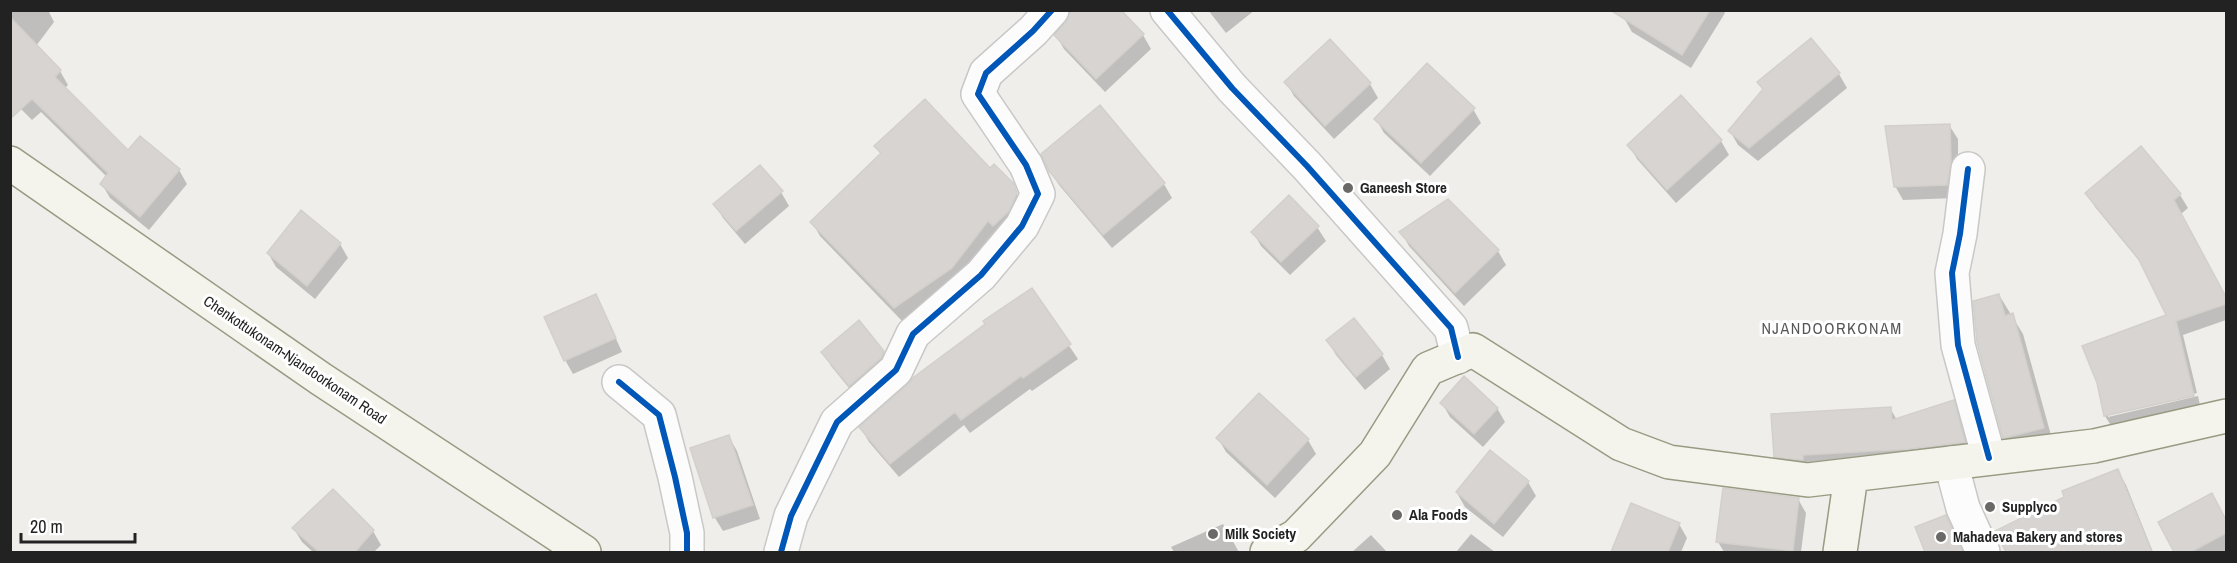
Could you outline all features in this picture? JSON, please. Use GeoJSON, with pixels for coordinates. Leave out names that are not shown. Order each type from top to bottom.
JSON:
{"type":"FeatureCollection","features":[{"type":"Feature","properties":{"kind":"main road","name":"Chenkottukonam-Njandoorkonam Road"},"geometry":{"type":"LineString","coordinates":[[10,163],[321,379],[584,552]]}},
{"type":"Feature","properties":{"kind":"main road"},"geometry":{"type":"LineString","coordinates":[[1267,552],[1296,536],[1375,454],[1428,369],[1473,350],[1622,444],[1669,462],[1808,480],[2094,446],[2226,416]]}},
{"type":"Feature","properties":{"kind":"main road"},"geometry":{"type":"LineString","coordinates":[[1840,552],[1851,476]]}},
{"type":"Feature","properties":{"kind":"street"},"geometry":{"type":"LineString","coordinates":[[781,552],[790,516],[837,422],[897,370],[913,334],[981,275],[1022,226],[1038,194],[1026,165],[978,94],[986,74],[1033,32],[1052,10]]}},
{"type":"Feature","properties":{"kind":"street"},"geometry":{"type":"LineString","coordinates":[[1167,10],[1232,88],[1307,166],[1451,328],[1458,357]]}},
{"type":"Feature","properties":{"kind":"street"},"geometry":{"type":"LineString","coordinates":[[1968,169],[1960,234],[1952,273],[1958,345],[1989,458]]}},
{"type":"Feature","properties":{"kind":"street"},"geometry":{"type":"LineString","coordinates":[[619,382],[659,415],[687,533],[687,552]]}},
{"type":"Feature","properties":{"kind":"street"},"geometry":{"type":"LineString","coordinates":[[1951,463],[1963,508],[1983,552]]}},
{"type":"Feature","properties":{"kind":"building"},"geometry":{"type":"Polygon","coordinates":[[[1070,10],[1121,10],[1144,34],[1096,79],[1054,35],[1066,22],[1070,10]]]}},
{"type":"Feature","properties":{"kind":"building"},"geometry":{"type":"Polygon","coordinates":[[[1610,10],[1710,10],[1682,55],[1610,10]]]}},
{"type":"Feature","properties":{"kind":"building"},"geometry":{"type":"Polygon","coordinates":[[[10,17],[61,70],[55,77],[128,150],[140,136],[180,169],[140,217],[100,184],[108,173],[32,99],[10,119],[10,17]]]}},
{"type":"Feature","properties":{"kind":"building"},"geometry":{"type":"Polygon","coordinates":[[[1811,38],[1840,73],[1749,148],[1728,131],[1763,89],[1757,82],[1811,38]]]}},
{"type":"Feature","properties":{"kind":"building"},"geometry":{"type":"Polygon","coordinates":[[[1330,39],[1371,83],[1325,126],[1284,82],[1330,39]]]}},
{"type":"Feature","properties":{"kind":"building"},"geometry":{"type":"Polygon","coordinates":[[[1427,63],[1475,108],[1421,163],[1374,119],[1427,63]]]}},
{"type":"Feature","properties":{"kind":"building"},"geometry":{"type":"Polygon","coordinates":[[[1681,95],[1722,140],[1667,190],[1627,145],[1681,95]]]}},
{"type":"Feature","properties":{"kind":"building"},"geometry":{"type":"Polygon","coordinates":[[[925,99],[990,168],[994,164],[1013,183],[1017,193],[1009,211],[993,226],[988,221],[952,268],[894,308],[810,222],[881,153],[874,146],[925,99]]]}},
{"type":"Feature","properties":{"kind":"building"},"geometry":{"type":"Polygon","coordinates":[[[1100,105],[1165,183],[1103,235],[1049,171],[1041,154],[1100,105]]]}},
{"type":"Feature","properties":{"kind":"building"},"geometry":{"type":"Polygon","coordinates":[[[1950,124],[1951,163],[1947,185],[1894,187],[1885,126],[1950,124]]]}},
{"type":"Feature","properties":{"kind":"building"},"geometry":{"type":"Polygon","coordinates":[[[2141,146],[2181,194],[2174,200],[2226,297],[2226,304],[2176,321],[2194,396],[2104,416],[2097,383],[2082,346],[2166,315],[2138,258],[2085,193],[2141,146]]]}},
{"type":"Feature","properties":{"kind":"building"},"geometry":{"type":"Polygon","coordinates":[[[760,165],[783,191],[736,231],[713,204],[760,165]]]}},
{"type":"Feature","properties":{"kind":"building"},"geometry":{"type":"Polygon","coordinates":[[[1289,195],[1319,226],[1281,262],[1251,232],[1289,195]]]}},
{"type":"Feature","properties":{"kind":"building"},"geometry":{"type":"Polygon","coordinates":[[[1448,199],[1499,250],[1455,293],[1399,232],[1448,199]]]}},
{"type":"Feature","properties":{"kind":"building"},"geometry":{"type":"Polygon","coordinates":[[[301,210],[341,243],[307,286],[267,253],[301,210]]]}},
{"type":"Feature","properties":{"kind":"building"},"geometry":{"type":"Polygon","coordinates":[[[1032,288],[1071,344],[1023,378],[1021,376],[961,420],[955,412],[890,464],[859,427],[914,377],[985,324],[983,321],[1032,288]]]}},
{"type":"Feature","properties":{"kind":"building"},"geometry":{"type":"Polygon","coordinates":[[[596,294],[616,338],[564,361],[544,317],[596,294]]]}},
{"type":"Feature","properties":{"kind":"building"},"geometry":{"type":"Polygon","coordinates":[[[1999,294],[2005,316],[2013,313],[2044,428],[2003,438],[1977,342],[1973,301],[1999,294]]]}},
{"type":"Feature","properties":{"kind":"building"},"geometry":{"type":"Polygon","coordinates":[[[1354,318],[1383,354],[1356,377],[1326,340],[1354,318]]]}},
{"type":"Feature","properties":{"kind":"building"},"geometry":{"type":"Polygon","coordinates":[[[859,320],[884,351],[881,358],[849,386],[821,352],[859,320]]]}},
{"type":"Feature","properties":{"kind":"building"},"geometry":{"type":"Polygon","coordinates":[[[1464,376],[1498,408],[1474,434],[1440,403],[1464,376]]]}},
{"type":"Feature","properties":{"kind":"building"},"geometry":{"type":"Polygon","coordinates":[[[1259,393],[1309,439],[1267,485],[1216,438],[1259,393]]]}},
{"type":"Feature","properties":{"kind":"building"},"geometry":{"type":"Polygon","coordinates":[[[1954,400],[1965,442],[1909,449],[1803,455],[1803,460],[1774,457],[1771,414],[1891,407],[1892,420],[1954,400]]]}},
{"type":"Feature","properties":{"kind":"building"},"geometry":{"type":"Polygon","coordinates":[[[729,435],[753,505],[713,518],[690,448],[729,435]]]}},
{"type":"Feature","properties":{"kind":"building"},"geometry":{"type":"Polygon","coordinates":[[[1490,450],[1529,481],[1494,524],[1456,492],[1490,450]]]}},
{"type":"Feature","properties":{"kind":"building"},"geometry":{"type":"Polygon","coordinates":[[[2118,469],[2152,552],[2006,552],[1995,531],[2064,497],[2062,491],[2118,469]]]}},
{"type":"Feature","properties":{"kind":"building"},"geometry":{"type":"Polygon","coordinates":[[[1723,488],[1799,498],[1793,551],[1716,542],[1723,488]]]}},
{"type":"Feature","properties":{"kind":"building"},"geometry":{"type":"Polygon","coordinates":[[[333,489],[374,530],[355,552],[319,552],[292,528],[333,489]]]}},
{"type":"Feature","properties":{"kind":"building"},"geometry":{"type":"Polygon","coordinates":[[[2212,493],[2226,520],[2226,533],[2191,552],[2174,552],[2158,522],[2212,493]]]}},
{"type":"Feature","properties":{"kind":"building"},"geometry":{"type":"Polygon","coordinates":[[[1631,503],[1680,523],[1668,552],[1611,552],[1631,503]]]}},
{"type":"Feature","properties":{"kind":"building","name":"Mahadeva Bakery and stores"},"geometry":{"type":"Polygon","coordinates":[[[1946,515],[1963,552],[1925,552],[1915,527],[1946,515]]]}},
{"type":"Feature","properties":{"kind":"cycle path"},"geometry":{"type":"LineString","coordinates":[[781,552],[791,516],[837,422],[896,370],[913,334],[981,275],[1022,226],[1038,194],[1026,165],[978,94],[986,73],[1033,31],[1052,10]]}},
{"type":"Feature","properties":{"kind":"cycle path"},"geometry":{"type":"LineString","coordinates":[[1167,10],[1232,88],[1307,166],[1451,328],[1458,357]]}},
{"type":"Feature","properties":{"kind":"cycle path"},"geometry":{"type":"LineString","coordinates":[[1968,169],[1960,234],[1952,273],[1958,345],[1989,458]]}},
{"type":"Feature","properties":{"kind":"cycle path"},"geometry":{"type":"LineString","coordinates":[[619,382],[659,415],[687,533],[687,552]]}},
{"type":"Feature","properties":{"kind":"place","name":"Ganeesh Store"},"geometry":{"type":"Point","coordinates":[1348,188]}},
{"type":"Feature","properties":{"kind":"place","name":"Supplyco"},"geometry":{"type":"Point","coordinates":[1990,507]}},
{"type":"Feature","properties":{"kind":"place","name":"Ala Foods"},"geometry":{"type":"Point","coordinates":[1397,515]}},
{"type":"Feature","properties":{"kind":"place","name":"Milk Society"},"geometry":{"type":"Point","coordinates":[1213,534]}},
{"type":"Feature","properties":{"kind":"place","name":"Mahadeva Bakery and stores"},"geometry":{"type":"Point","coordinates":[1941,537]}},
{"type":"Feature","properties":{"kind":"district","name":"NJANDOORKONAM"},"geometry":{"type":"Point","coordinates":[1832,328]}}]}
